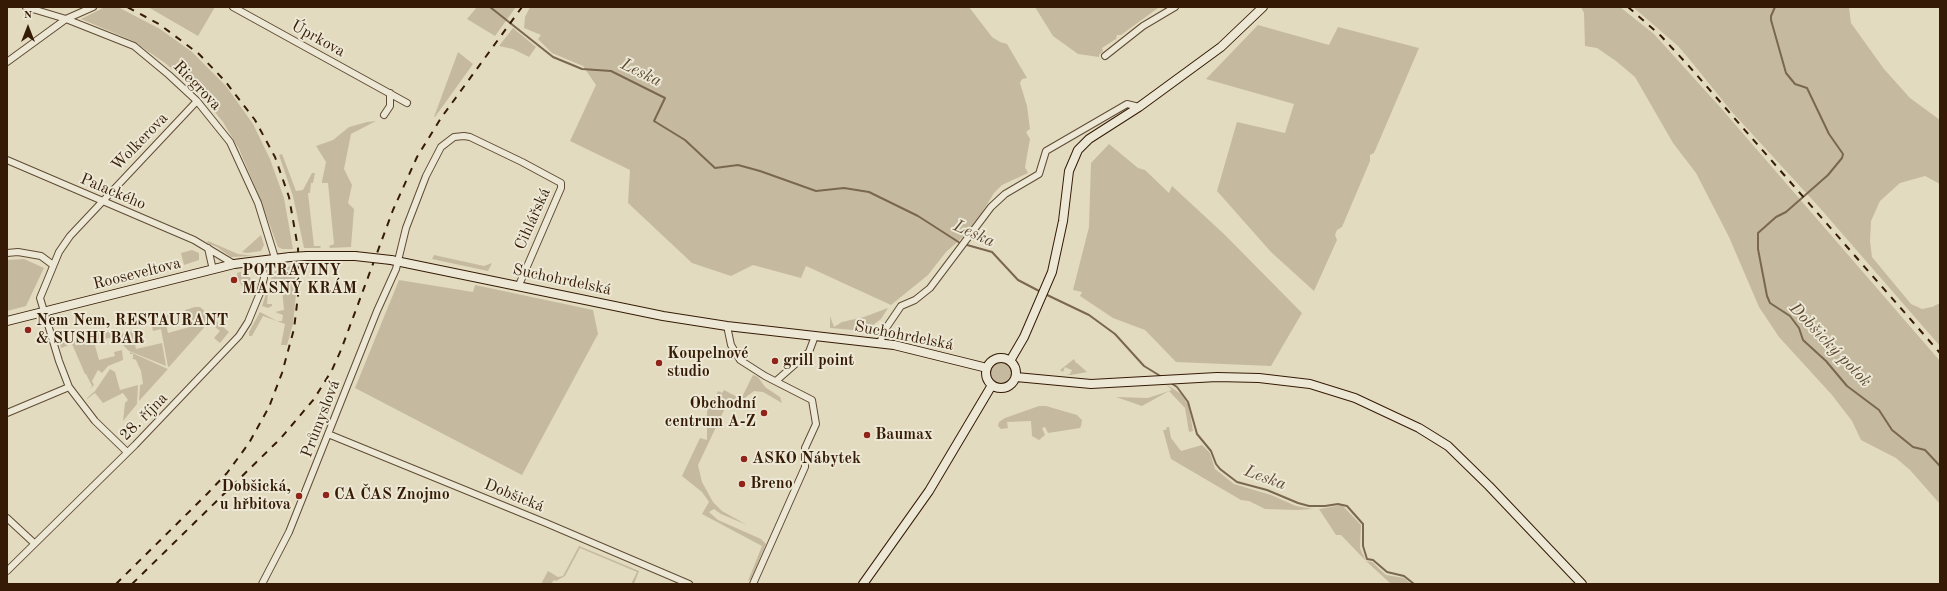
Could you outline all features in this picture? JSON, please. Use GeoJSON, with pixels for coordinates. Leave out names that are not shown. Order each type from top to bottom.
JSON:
{"type":"FeatureCollection","features":[{"type":"Feature","properties":{"kind":"main road"},"geometry":{"type":"LineString","coordinates":[[1010,361],[1034,316],[1052,272],[1061,229],[1069,171],[1078,150],[1089,139],[1139,106],[1221,47],[1263,7]]}},
{"type":"Feature","properties":{"kind":"main road","name":"Rooseveltova"},"geometry":{"type":"LineString","coordinates":[[7,321],[234,264],[290,257],[355,256]]}},
{"type":"Feature","properties":{"kind":"main road","name":"Suchohrdelská"},"geometry":{"type":"LineString","coordinates":[[355,256],[394,260],[519,285],[612,306],[727,326],[880,343],[929,353],[987,368]]}},
{"type":"Feature","properties":{"kind":"main road"},"geometry":{"type":"LineString","coordinates":[[1001,358],[1010,361],[1016,368],[1016,377],[1008,387],[1000,388],[992,385],[987,378],[987,368],[989,364],[1001,358]]}},
{"type":"Feature","properties":{"kind":"main road"},"geometry":{"type":"LineString","coordinates":[[1016,377],[1074,383],[1145,382],[1190,378],[1259,378],[1310,384],[1354,398],[1419,428],[1460,456],[1582,584]]}},
{"type":"Feature","properties":{"kind":"main road"},"geometry":{"type":"LineString","coordinates":[[863,584],[906,526],[929,491],[992,385]]}},
{"type":"Feature","properties":{"kind":"street","name":"Riegrova"},"geometry":{"type":"LineString","coordinates":[[26,7],[66,19],[134,46],[197,101],[230,142],[258,203],[275,258]]}},
{"type":"Feature","properties":{"kind":"street"},"geometry":{"type":"LineString","coordinates":[[7,62],[66,19],[93,7]]}},
{"type":"Feature","properties":{"kind":"street","name":"Úprkova"},"geometry":{"type":"LineString","coordinates":[[233,7],[407,103]]}},
{"type":"Feature","properties":{"kind":"street"},"geometry":{"type":"LineString","coordinates":[[1105,56],[1143,26],[1175,7]]}},
{"type":"Feature","properties":{"kind":"street"},"geometry":{"type":"LineString","coordinates":[[384,115],[390,106],[390,93]]}},
{"type":"Feature","properties":{"kind":"street","name":"Wolkerova"},"geometry":{"type":"LineString","coordinates":[[128,452],[95,421],[69,387],[40,303],[41,293],[59,252],[70,236],[101,201],[197,101]]}},
{"type":"Feature","properties":{"kind":"street"},"geometry":{"type":"LineString","coordinates":[[880,343],[884,331],[901,306],[915,300],[930,288],[961,249],[991,207],[1006,194],[1039,174],[1046,150],[1127,104],[1139,106]]}},
{"type":"Feature","properties":{"kind":"street","name":"Průmyslová"},"geometry":{"type":"LineString","coordinates":[[262,584],[289,532],[421,189],[437,153],[446,142],[457,136],[464,136],[476,140],[522,162],[562,184]]}},
{"type":"Feature","properties":{"kind":"street","name":"Palackého"},"geometry":{"type":"LineString","coordinates":[[7,160],[208,248],[234,264]]}},
{"type":"Feature","properties":{"kind":"street","name":"Cihlářská"},"geometry":{"type":"LineString","coordinates":[[519,285],[562,184]]}},
{"type":"Feature","properties":{"kind":"street"},"geometry":{"type":"LineString","coordinates":[[208,248],[213,270]]}},
{"type":"Feature","properties":{"kind":"street"},"geometry":{"type":"LineString","coordinates":[[7,253],[18,252],[40,256],[53,265]]}},
{"type":"Feature","properties":{"kind":"street","name":"28. října"},"geometry":{"type":"LineString","coordinates":[[7,571],[128,452],[239,336],[248,322],[260,293],[264,278],[263,260]]}},
{"type":"Feature","properties":{"kind":"street"},"geometry":{"type":"LineString","coordinates":[[727,326],[731,345],[740,360],[812,400],[816,424],[805,448],[805,467],[753,584]]}},
{"type":"Feature","properties":{"kind":"street"},"geometry":{"type":"LineString","coordinates":[[776,381],[809,352],[815,336]]}},
{"type":"Feature","properties":{"kind":"street"},"geometry":{"type":"LineString","coordinates":[[7,413],[69,387]]}},
{"type":"Feature","properties":{"kind":"street","name":"Dobšická"},"geometry":{"type":"LineString","coordinates":[[328,434],[546,523],[689,584]]}},
{"type":"Feature","properties":{"kind":"street"},"geometry":{"type":"LineString","coordinates":[[7,518],[34,543]]}},
{"type":"Feature","properties":{"kind":"shaded area"},"geometry":{"type":"Polygon","coordinates":[[[105,7],[118,7],[160,29],[192,52],[226,86],[253,124],[270,159],[284,198],[293,249],[282,249],[278,247],[239,149],[223,122],[198,91],[165,63],[133,41],[81,19],[105,7]]]}},
{"type":"Feature","properties":{"kind":"shaded area"},"geometry":{"type":"Polygon","coordinates":[[[148,7],[215,7],[198,36],[148,7]]]}},
{"type":"Feature","properties":{"kind":"shaded area"},"geometry":{"type":"Polygon","coordinates":[[[477,7],[516,7],[495,36],[467,19],[477,7]]]}},
{"type":"Feature","properties":{"kind":"shaded area"},"geometry":{"type":"Polygon","coordinates":[[[530,7],[969,7],[992,37],[1007,44],[1027,78],[1022,79],[1020,83],[1027,106],[1030,129],[1026,132],[1030,139],[1025,167],[1028,173],[1002,185],[994,193],[971,230],[946,252],[928,275],[891,305],[806,266],[801,278],[753,265],[731,276],[692,263],[628,203],[630,170],[570,141],[596,85],[583,66],[552,53],[538,39],[541,35],[524,28],[525,17],[530,7]]]}},
{"type":"Feature","properties":{"kind":"shaded area"},"geometry":{"type":"Polygon","coordinates":[[[1035,7],[1166,7],[1158,8],[1121,35],[1117,35],[1116,39],[1102,48],[1103,51],[1099,57],[1078,54],[1053,36],[1035,7]]]}},
{"type":"Feature","properties":{"kind":"shaded area"},"geometry":{"type":"Polygon","coordinates":[[[1581,7],[1620,7],[1654,34],[1720,107],[1940,361],[1940,504],[1910,470],[1896,458],[1861,440],[1852,421],[1832,395],[1779,337],[1759,307],[1729,237],[1696,173],[1673,143],[1635,77],[1597,48],[1585,46],[1584,13],[1581,7]]]}},
{"type":"Feature","properties":{"kind":"shaded area"},"geometry":{"type":"Polygon","coordinates":[[[1633,7],[1849,7],[1851,23],[1884,69],[1910,98],[1940,120],[1940,184],[1925,176],[1900,183],[1880,201],[1871,221],[1870,241],[1872,257],[1911,304],[1922,309],[1932,307],[1940,303],[1940,346],[1819,207],[1732,112],[1678,46],[1633,7]]]}},
{"type":"Feature","properties":{"kind":"shaded area"},"geometry":{"type":"Polygon","coordinates":[[[1258,25],[1329,45],[1338,27],[1419,48],[1374,153],[1370,155],[1370,161],[1342,227],[1337,230],[1335,235],[1337,240],[1314,291],[1271,252],[1217,191],[1237,122],[1285,133],[1294,104],[1206,79],[1258,25]]]}},
{"type":"Feature","properties":{"kind":"shaded area"},"geometry":{"type":"Polygon","coordinates":[[[513,28],[536,47],[529,57],[513,49],[499,46],[513,28]]]}},
{"type":"Feature","properties":{"kind":"shaded area"},"geometry":{"type":"Polygon","coordinates":[[[458,52],[473,64],[434,117],[458,52]]]}},
{"type":"Feature","properties":{"kind":"shaded area"},"geometry":{"type":"Polygon","coordinates":[[[376,121],[351,134],[344,169],[352,185],[348,203],[354,209],[351,247],[330,248],[329,246],[334,244],[328,183],[322,183],[326,162],[316,146],[333,140],[349,127],[376,121]]]}},
{"type":"Feature","properties":{"kind":"shaded area"},"geometry":{"type":"Polygon","coordinates":[[[1109,144],[1138,168],[1145,170],[1169,193],[1172,186],[1225,235],[1302,313],[1271,366],[1176,362],[1145,330],[1113,318],[1080,296],[1082,292],[1073,290],[1089,227],[1091,163],[1109,144]]]}},
{"type":"Feature","properties":{"kind":"shaded area"},"geometry":{"type":"Polygon","coordinates":[[[282,154],[296,191],[303,190],[312,173],[315,173],[313,183],[311,183],[310,193],[308,193],[314,246],[321,246],[320,248],[304,248],[293,196],[279,155],[282,154]]]}},
{"type":"Feature","properties":{"kind":"shaded area"},"geometry":{"type":"Polygon","coordinates":[[[261,235],[264,245],[261,251],[247,253],[242,252],[261,235]]]}},
{"type":"Feature","properties":{"kind":"shaded area"},"geometry":{"type":"Polygon","coordinates":[[[208,241],[238,254],[254,256],[231,257],[217,247],[207,243],[208,241]]]}},
{"type":"Feature","properties":{"kind":"shaded area"},"geometry":{"type":"Polygon","coordinates":[[[192,250],[199,253],[199,260],[184,265],[181,253],[192,250]]]}},
{"type":"Feature","properties":{"kind":"shaded area"},"geometry":{"type":"Polygon","coordinates":[[[434,255],[484,266],[492,263],[488,271],[432,259],[434,255]]]}},
{"type":"Feature","properties":{"kind":"shaded area"},"geometry":{"type":"Polygon","coordinates":[[[24,259],[44,268],[26,306],[7,311],[7,260],[24,259]]]}},
{"type":"Feature","properties":{"kind":"shaded area"},"geometry":{"type":"Polygon","coordinates":[[[298,266],[297,284],[293,324],[287,345],[281,345],[285,324],[263,316],[252,336],[249,336],[249,332],[260,312],[277,321],[282,321],[283,315],[275,312],[284,310],[282,289],[268,290],[267,304],[272,304],[272,306],[268,308],[262,306],[273,273],[280,268],[298,266]]]}},
{"type":"Feature","properties":{"kind":"shaded area"},"geometry":{"type":"Polygon","coordinates":[[[240,272],[249,276],[253,281],[252,287],[246,293],[238,279],[237,273],[240,272]]]}},
{"type":"Feature","properties":{"kind":"shaded area"},"geometry":{"type":"Polygon","coordinates":[[[399,280],[473,292],[475,285],[593,310],[598,334],[522,475],[355,388],[399,280]]]}},
{"type":"Feature","properties":{"kind":"shaded area"},"geometry":{"type":"Polygon","coordinates":[[[200,307],[229,332],[220,343],[214,338],[220,331],[209,322],[168,367],[161,329],[153,331],[151,321],[156,318],[157,322],[162,321],[161,316],[169,314],[170,318],[165,320],[168,333],[193,326],[190,313],[186,314],[185,310],[200,307]]]}},
{"type":"Feature","properties":{"kind":"shaded area"},"geometry":{"type":"Polygon","coordinates":[[[888,308],[881,319],[865,331],[830,328],[830,316],[834,327],[842,322],[864,317],[888,308]]]}},
{"type":"Feature","properties":{"kind":"shaded area"},"geometry":{"type":"Polygon","coordinates":[[[137,330],[138,335],[133,336],[136,349],[162,343],[166,366],[129,351],[119,341],[117,335],[137,330]]]}},
{"type":"Feature","properties":{"kind":"shaded area"},"geometry":{"type":"Polygon","coordinates":[[[109,332],[113,337],[94,342],[99,360],[115,356],[114,352],[122,350],[123,360],[108,366],[102,373],[98,370],[92,381],[94,385],[90,389],[92,386],[72,344],[61,348],[60,343],[98,333],[109,332]]]}},
{"type":"Feature","properties":{"kind":"shaded area"},"geometry":{"type":"Polygon","coordinates":[[[130,352],[168,369],[139,401],[140,385],[143,384],[141,371],[136,360],[131,358],[133,358],[133,354],[130,354],[130,352]]]}},
{"type":"Feature","properties":{"kind":"shaded area"},"geometry":{"type":"Polygon","coordinates":[[[1074,359],[1076,363],[1087,372],[1071,375],[1066,374],[1070,374],[1072,370],[1065,367],[1063,372],[1060,370],[1074,359]]]}},
{"type":"Feature","properties":{"kind":"shaded area"},"geometry":{"type":"Polygon","coordinates":[[[1002,361],[1010,365],[1014,373],[1010,381],[1002,385],[994,381],[990,373],[994,365],[1002,361]]]}},
{"type":"Feature","properties":{"kind":"shaded area"},"geometry":{"type":"Polygon","coordinates":[[[110,369],[115,372],[120,390],[138,385],[137,404],[123,421],[125,403],[128,400],[123,393],[103,403],[95,393],[87,399],[95,391],[110,369]]]}},
{"type":"Feature","properties":{"kind":"shaded area"},"geometry":{"type":"Polygon","coordinates":[[[753,375],[758,377],[765,387],[780,397],[782,403],[763,392],[754,391],[742,400],[727,404],[698,465],[702,482],[713,502],[722,511],[747,525],[721,514],[714,509],[709,512],[718,520],[761,539],[766,544],[751,579],[748,581],[762,546],[702,514],[709,502],[702,492],[682,476],[700,438],[707,440],[707,411],[718,391],[722,393],[724,390],[741,399],[753,375]]]}},
{"type":"Feature","properties":{"kind":"shaded area"},"geometry":{"type":"Polygon","coordinates":[[[1166,384],[1181,394],[1189,406],[1193,431],[1189,432],[1185,408],[1169,391],[1172,390],[1166,384]]]}},
{"type":"Feature","properties":{"kind":"shaded area"},"geometry":{"type":"Polygon","coordinates":[[[1169,391],[1142,406],[1116,397],[1148,398],[1169,391]]]}},
{"type":"Feature","properties":{"kind":"shaded area"},"geometry":{"type":"Polygon","coordinates":[[[1039,406],[1046,406],[1077,415],[1082,420],[1080,428],[1048,433],[1045,427],[1042,428],[1045,435],[1039,440],[1032,436],[1031,421],[1007,422],[1008,428],[1001,429],[998,426],[999,422],[1005,418],[1039,406]]]}},
{"type":"Feature","properties":{"kind":"shaded area"},"geometry":{"type":"Polygon","coordinates":[[[1167,427],[1169,427],[1171,438],[1181,451],[1202,445],[1210,453],[1215,469],[1234,484],[1271,495],[1296,506],[1313,509],[1265,509],[1249,501],[1241,500],[1171,459],[1163,430],[1166,430],[1167,427]]]}},
{"type":"Feature","properties":{"kind":"shaded area"},"geometry":{"type":"Polygon","coordinates":[[[1342,505],[1361,525],[1360,548],[1366,561],[1341,535],[1336,535],[1319,509],[1342,505]]]}},
{"type":"Feature","properties":{"kind":"shaded area"},"geometry":{"type":"Polygon","coordinates":[[[579,546],[639,571],[634,584],[631,584],[637,572],[580,548],[565,576],[556,581],[554,580],[551,584],[541,584],[548,571],[558,577],[563,576],[579,546]]]}},
{"type":"Feature","properties":{"kind":"shaded area"},"geometry":{"type":"Polygon","coordinates":[[[1366,561],[1372,562],[1386,575],[1404,578],[1411,584],[1391,584],[1366,561]]]}},
{"type":"Feature","properties":{"kind":"waterway","name":"Leska"},"geometry":{"type":"LineString","coordinates":[[490,7],[553,57],[582,69],[611,71],[665,98],[654,121],[685,140],[715,168],[738,165],[760,171],[816,191],[844,188],[869,192],[918,216],[960,243],[992,252],[1018,280],[1041,292]]}},
{"type":"Feature","properties":{"kind":"waterway","name":"Dobšický potok"},"geometry":{"type":"LineString","coordinates":[[1775,7],[1771,20],[1786,73],[1795,84],[1807,88],[1829,134],[1843,154],[1842,158],[1828,175],[1786,212],[1776,217],[1758,233],[1758,249],[1767,296],[1770,303],[1790,316],[1799,328],[1803,340],[1826,361],[1847,386],[1879,410],[1892,430],[1913,447],[1925,450],[1940,466]]}},
{"type":"Feature","properties":{"kind":"waterway","name":"Leska"},"geometry":{"type":"LineString","coordinates":[[1045,294],[1089,315],[1115,334],[1144,366],[1162,377]]}},
{"type":"Feature","properties":{"kind":"waterway","name":"Leska"},"geometry":{"type":"LineString","coordinates":[[1171,383],[1177,387],[1188,402],[1197,434],[1211,451],[1216,464],[1220,469],[1237,482],[1267,490],[1298,503],[1309,506],[1338,504],[1347,506],[1363,524],[1363,546],[1367,559],[1373,560],[1387,572],[1404,576],[1414,584]]}},
{"type":"Feature","properties":{"kind":"railway"},"geometry":{"type":"LineString","coordinates":[[116,584],[227,473],[249,443],[269,407],[282,373],[294,329],[299,287],[298,248],[289,197],[275,157],[255,120],[225,81],[199,54],[159,24],[127,7]]}},
{"type":"Feature","properties":{"kind":"railway"},"geometry":{"type":"LineString","coordinates":[[132,584],[281,438],[314,399],[332,370],[341,350],[393,210],[417,157],[441,118],[522,7]]}},
{"type":"Feature","properties":{"kind":"railway"},"geometry":{"type":"LineString","coordinates":[[1628,7],[1661,36],[1687,64],[1940,353]]}},
{"type":"Feature","properties":{"kind":"place","name":"POTRAVINY MASNÝ KRÁM"},"geometry":{"type":"Point","coordinates":[234,280]}},
{"type":"Feature","properties":{"kind":"place","name":"Nem Nem, RESTAURANT & SUSHI BAR"},"geometry":{"type":"Point","coordinates":[28,330]}},
{"type":"Feature","properties":{"kind":"place","name":"grill point"},"geometry":{"type":"Point","coordinates":[775,361]}},
{"type":"Feature","properties":{"kind":"place","name":"Koupelnové studio"},"geometry":{"type":"Point","coordinates":[659,363]}},
{"type":"Feature","properties":{"kind":"place","name":"Obchodní centrum A-Z"},"geometry":{"type":"Point","coordinates":[764,413]}},
{"type":"Feature","properties":{"kind":"place","name":"Baumax"},"geometry":{"type":"Point","coordinates":[867,435]}},
{"type":"Feature","properties":{"kind":"place","name":"ASKO Nábytek"},"geometry":{"type":"Point","coordinates":[744,459]}},
{"type":"Feature","properties":{"kind":"place","name":"Breno"},"geometry":{"type":"Point","coordinates":[742,484]}},
{"type":"Feature","properties":{"kind":"place","name":"CA ČAS Znojmo"},"geometry":{"type":"Point","coordinates":[326,495]}},
{"type":"Feature","properties":{"kind":"place","name":"Dobšická, u hřbitova"},"geometry":{"type":"Point","coordinates":[299,496]}}]}
